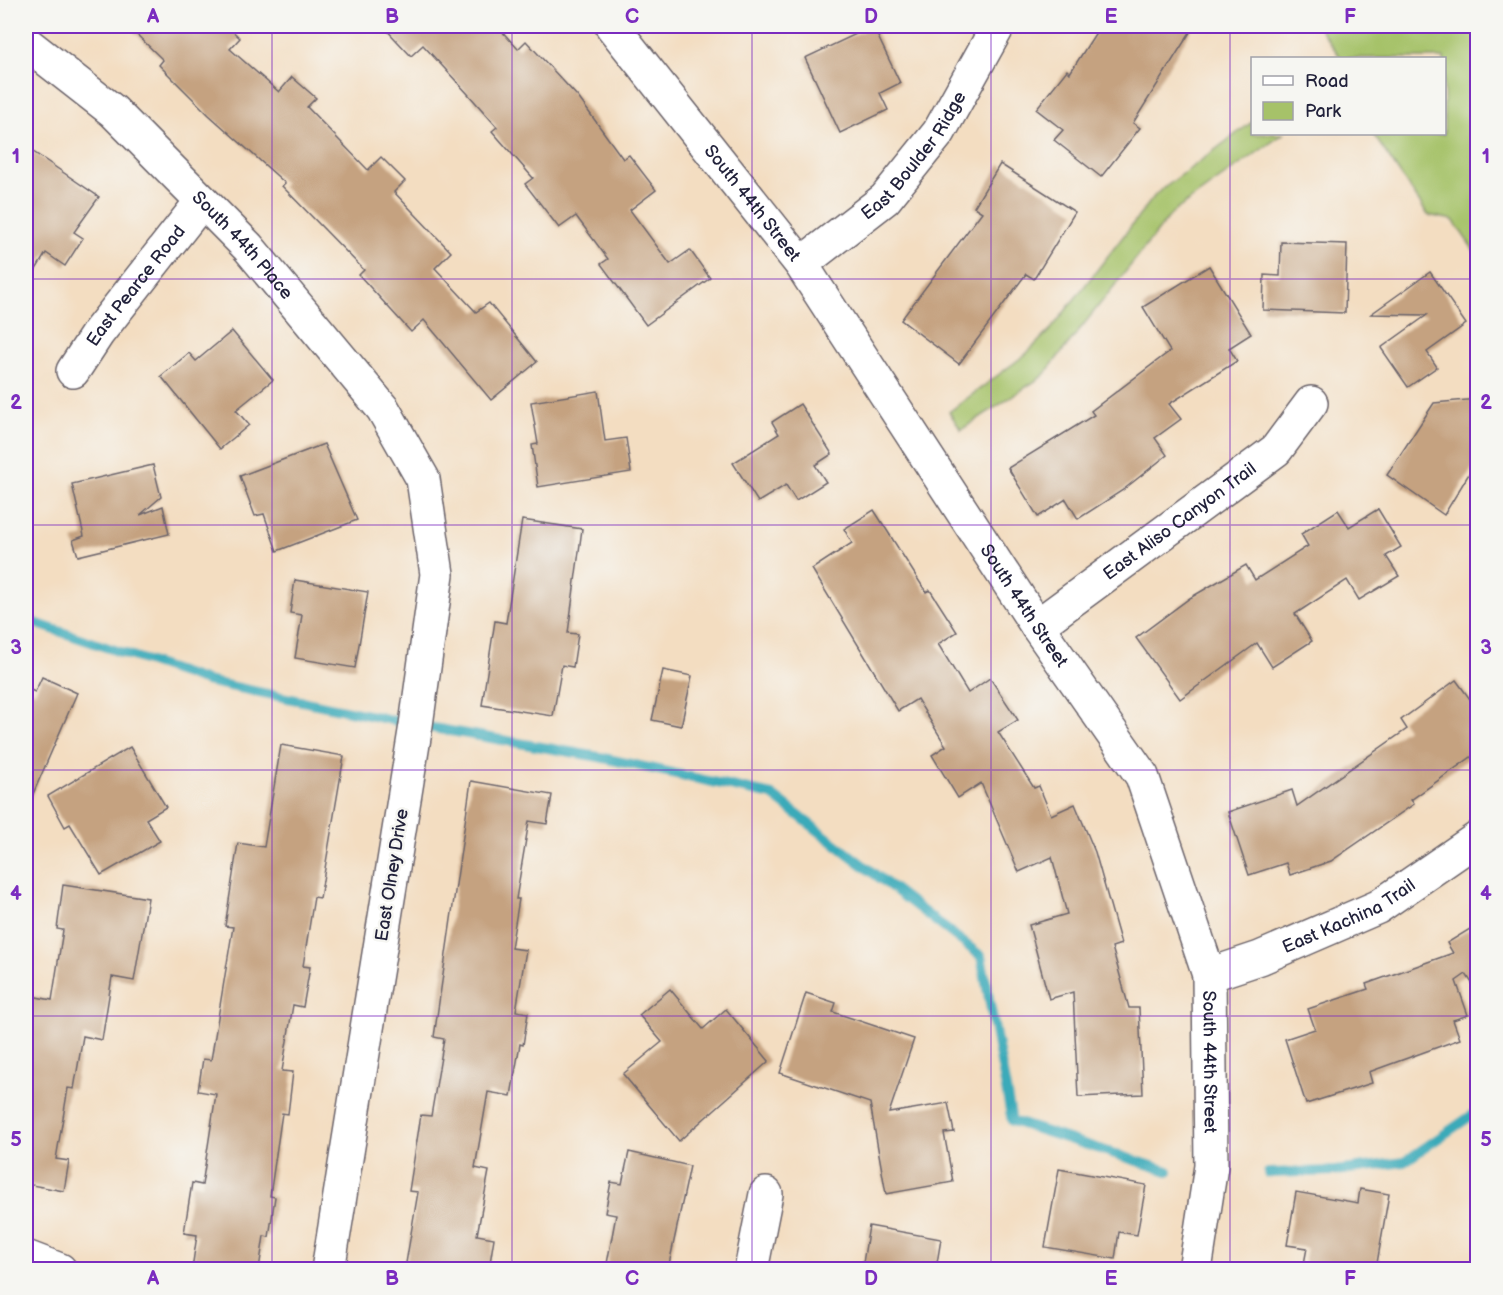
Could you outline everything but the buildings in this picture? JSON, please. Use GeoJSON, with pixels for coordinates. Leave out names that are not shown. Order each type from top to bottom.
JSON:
{"type":"FeatureCollection","features":[{"type":"Feature","properties":{"kind":"street","name":"South 44th Street"},"geometry":{"type":"LineString","coordinates":[[612,26],[801,264],[1037,626],[1142,776],[1209,975],[1211,1166],[1195,1269]]}},
{"type":"Feature","properties":{"kind":"street","name":"East Boulder Ridge"},"geometry":{"type":"LineString","coordinates":[[801,264],[885,199],[939,132],[998,26]]}},
{"type":"Feature","properties":{"kind":"street","name":"South 44th Place"},"geometry":{"type":"LineString","coordinates":[[26,43],[113,111],[248,247],[383,409],[423,479]]}},
{"type":"Feature","properties":{"kind":"street","name":"East Pearce Road"},"geometry":{"type":"LineString","coordinates":[[73,371],[98,333],[202,201]]}},
{"type":"Feature","properties":{"kind":"street","name":"East Aliso Canyon Trail"},"geometry":{"type":"LineString","coordinates":[[1037,626],[1276,450],[1311,403]]}},
{"type":"Feature","properties":{"kind":"street","name":"East Olney Drive"},"geometry":{"type":"LineString","coordinates":[[328,1269],[416,724],[437,574],[423,479]]}},
{"type":"Feature","properties":{"kind":"street","name":"East Kachina Trail"},"geometry":{"type":"LineString","coordinates":[[1209,975],[1260,958],[1378,907],[1478,838]]}},
{"type":"Feature","properties":{"kind":"street"},"geometry":{"type":"LineString","coordinates":[[751,1269],[766,1194]]}},
{"type":"Feature","properties":{"kind":"street"},"geometry":{"type":"LineString","coordinates":[[26,1257],[60,1269]]}},
{"type":"Feature","properties":{"kind":"green space"},"geometry":{"type":"Polygon","coordinates":[[[1318,26],[1477,26],[1477,255],[1453,220],[1428,215],[1374,135],[1446,135],[1446,57],[1340,57],[1318,26]]]}},
{"type":"Feature","properties":{"kind":"green space"},"geometry":{"type":"Polygon","coordinates":[[[1251,123],[1251,135],[1282,135],[1172,213],[1043,376],[961,430],[949,412],[1026,354],[1052,328],[1156,194],[1251,123]]]}},
{"type":"Feature","properties":{"kind":"waterway"},"geometry":{"type":"LineString","coordinates":[[26,620],[206,681],[416,725],[599,757],[772,795],[981,956],[1012,1121],[1168,1171]]}},
{"type":"Feature","properties":{"kind":"waterway"},"geometry":{"type":"LineString","coordinates":[[1268,1173],[1335,1171],[1404,1162],[1478,1111]]}}]}
